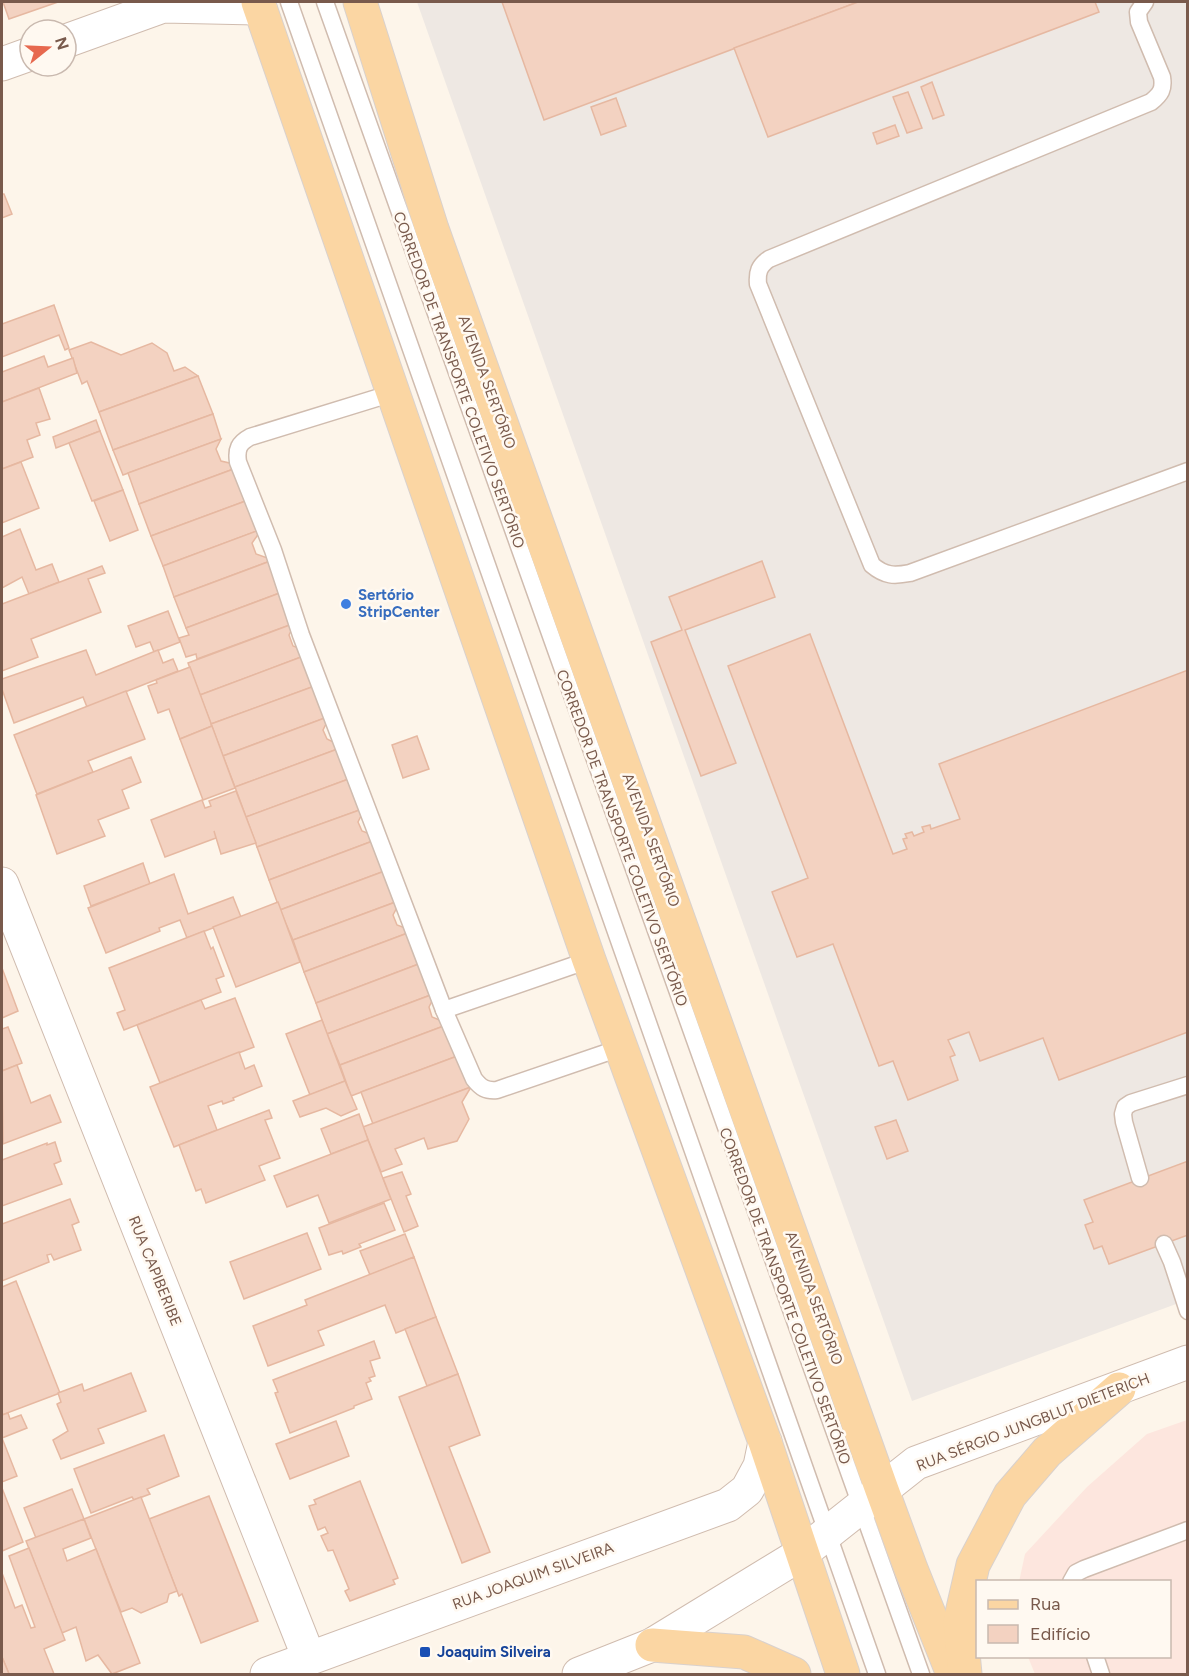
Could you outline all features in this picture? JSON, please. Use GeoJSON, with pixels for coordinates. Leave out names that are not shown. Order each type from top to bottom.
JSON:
{"type":"FeatureCollection","features":[{"type":"Feature","properties":{"kind":"main road","name":"AVENIDA SERTÓRIO"},"geometry":{"type":"LineString","coordinates":[[360,2],[432,229],[871,1498],[911,1569],[953,1674]]}},
{"type":"Feature","properties":{"kind":"main road"},"geometry":{"type":"LineString","coordinates":[[269,4],[393,393],[620,1048],[765,1442],[843,1674]]}},
{"type":"Feature","properties":{"kind":"main road"},"geometry":{"type":"LineString","coordinates":[[965,1674],[960,1622],[973,1565],[999,1515],[1010,1495],[1047,1452],[1119,1389]]}},
{"type":"Feature","properties":{"kind":"main road"},"geometry":{"type":"LineString","coordinates":[[652,1645],[744,1652],[794,1674]]}},
{"type":"Feature","properties":{"kind":"street"},"geometry":{"type":"LineString","coordinates":[[78,37],[163,6],[269,4]]}},
{"type":"Feature","properties":{"kind":"street"},"geometry":{"type":"LineString","coordinates":[[2,64],[18,58]]}},
{"type":"Feature","properties":{"kind":"street","name":"RUA CAPIBERIBE"},"geometry":{"type":"LineString","coordinates":[[3,892],[309,1658]]}},
{"type":"Feature","properties":{"kind":"street","name":"RUA SÉRGIO JUNGBLUT DIETERICH"},"geometry":{"type":"LineString","coordinates":[[871,1498],[916,1464],[1188,1362]]}},
{"type":"Feature","properties":{"kind":"street","name":"RUA JOAQUIM SILVEIRA"},"geometry":{"type":"LineString","coordinates":[[267,1674],[728,1505],[747,1490],[759,1466],[765,1442]]}},
{"type":"Feature","properties":{"kind":"street"},"geometry":{"type":"LineString","coordinates":[[579,1674],[652,1645],[801,1554],[871,1498]]}},
{"type":"Feature","properties":{"kind":"lane","name":"CORREDOR DE TRANSPORTE COLETIVO SERTÓRIO"},"geometry":{"type":"LineString","coordinates":[[325,2],[871,1498],[921,1674]]}},
{"type":"Feature","properties":{"kind":"lane"},"geometry":{"type":"LineString","coordinates":[[1145,2],[1138,12],[1139,22],[1164,87],[1159,96],[1151,102],[769,259],[761,265],[757,274],[758,284],[872,565],[880,572],[890,575],[910,573],[1188,471]]}},
{"type":"Feature","properties":{"kind":"lane"},"geometry":{"type":"LineString","coordinates":[[269,4],[828,1532],[877,1674]]}},
{"type":"Feature","properties":{"kind":"lane"},"geometry":{"type":"LineString","coordinates":[[393,393],[250,437],[241,442],[236,452],[238,462],[273,550],[301,635],[444,1010],[474,1079],[488,1091],[497,1090],[620,1048]]}},
{"type":"Feature","properties":{"kind":"lane"},"geometry":{"type":"LineString","coordinates":[[444,1010],[589,960]]}},
{"type":"Feature","properties":{"kind":"lane"},"geometry":{"type":"LineString","coordinates":[[1140,1178],[1124,1122],[1125,1107],[1188,1085]]}},
{"type":"Feature","properties":{"kind":"lane"},"geometry":{"type":"LineString","coordinates":[[1164,1244],[1188,1311]]}},
{"type":"Feature","properties":{"kind":"lane"},"geometry":{"type":"LineString","coordinates":[[1072,1580],[1076,1573],[1083,1569],[1188,1530]]}},
{"type":"Feature","properties":{"kind":"lane"},"geometry":{"type":"LineString","coordinates":[[1096,1658],[1101,1674]]}},
{"type":"Feature","properties":{"kind":"shaded area"},"geometry":{"type":"Polygon","coordinates":[[[417,2],[1187,2],[1187,1300],[912,1401],[417,2]]]}},
{"type":"Feature","properties":{"kind":"shaded area"},"geometry":{"type":"Polygon","coordinates":[[[1187,1420],[1187,1674],[1035,1674],[1028,1658],[1171,1658],[1171,1580],[1019,1580],[1025,1554],[1087,1487],[1147,1434],[1187,1420]]]}},
{"type":"Feature","properties":{"kind":"building"},"geometry":{"type":"Polygon","coordinates":[[[3,2],[58,2],[9,19],[3,2]]]}},
{"type":"Feature","properties":{"kind":"building"},"geometry":{"type":"Polygon","coordinates":[[[502,2],[858,2],[544,120],[502,2]]]}},
{"type":"Feature","properties":{"kind":"building"},"geometry":{"type":"Polygon","coordinates":[[[858,2],[1095,2],[1099,12],[768,137],[734,48],[858,2]]]}},
{"type":"Feature","properties":{"kind":"building"},"geometry":{"type":"Polygon","coordinates":[[[932,82],[944,115],[933,119],[921,87],[932,82]]]}},
{"type":"Feature","properties":{"kind":"building"},"geometry":{"type":"Polygon","coordinates":[[[908,92],[922,128],[907,133],[893,97],[908,92]]]}},
{"type":"Feature","properties":{"kind":"building"},"geometry":{"type":"Polygon","coordinates":[[[616,98],[626,126],[601,135],[591,107],[616,98]]]}},
{"type":"Feature","properties":{"kind":"building"},"geometry":{"type":"Polygon","coordinates":[[[895,125],[899,136],[877,144],[873,133],[895,125]]]}},
{"type":"Feature","properties":{"kind":"building"},"geometry":{"type":"Polygon","coordinates":[[[2,194],[12,214],[2,218],[2,194]]]}},
{"type":"Feature","properties":{"kind":"building"},"geometry":{"type":"Polygon","coordinates":[[[54,305],[69,348],[65,350],[59,335],[2,357],[2,324],[54,305]]]}},
{"type":"Feature","properties":{"kind":"building"},"geometry":{"type":"Polygon","coordinates":[[[91,342],[121,355],[152,343],[167,353],[174,371],[185,367],[198,376],[99,412],[87,381],[82,384],[69,350],[91,342]]]}},
{"type":"Feature","properties":{"kind":"building"},"geometry":{"type":"Polygon","coordinates":[[[44,356],[48,367],[73,358],[77,373],[2,402],[2,372],[44,356]]]}},
{"type":"Feature","properties":{"kind":"building"},"geometry":{"type":"Polygon","coordinates":[[[198,376],[213,414],[113,450],[99,412],[198,376]]]}},
{"type":"Feature","properties":{"kind":"building"},"geometry":{"type":"Polygon","coordinates":[[[39,388],[50,419],[36,423],[40,435],[27,440],[33,457],[2,469],[2,402],[39,388]]]}},
{"type":"Feature","properties":{"kind":"building"},"geometry":{"type":"Polygon","coordinates":[[[213,414],[221,439],[123,475],[113,450],[213,414]]]}},
{"type":"Feature","properties":{"kind":"building"},"geometry":{"type":"Polygon","coordinates":[[[96,420],[100,431],[56,448],[53,437],[96,420]]]}},
{"type":"Feature","properties":{"kind":"building"},"geometry":{"type":"Polygon","coordinates":[[[100,431],[123,490],[92,501],[69,443],[100,431]]]}},
{"type":"Feature","properties":{"kind":"building"},"geometry":{"type":"Polygon","coordinates":[[[221,439],[216,449],[221,461],[239,467],[139,504],[128,473],[221,439]]]}},
{"type":"Feature","properties":{"kind":"building"},"geometry":{"type":"Polygon","coordinates":[[[21,462],[39,508],[2,523],[2,469],[21,462]]]}},
{"type":"Feature","properties":{"kind":"building"},"geometry":{"type":"Polygon","coordinates":[[[239,467],[251,499],[151,536],[139,504],[239,467]]]}},
{"type":"Feature","properties":{"kind":"building"},"geometry":{"type":"Polygon","coordinates":[[[123,490],[138,530],[110,541],[94,501],[123,490]]]}},
{"type":"Feature","properties":{"kind":"building"},"geometry":{"type":"Polygon","coordinates":[[[251,499],[262,529],[163,566],[151,536],[251,499]]]}},
{"type":"Feature","properties":{"kind":"building"},"geometry":{"type":"Polygon","coordinates":[[[20,529],[36,570],[52,564],[59,582],[29,594],[22,577],[2,588],[2,537],[20,529]]]}},
{"type":"Feature","properties":{"kind":"building"},"geometry":{"type":"Polygon","coordinates":[[[262,529],[252,543],[256,554],[273,560],[174,597],[163,566],[262,529]]]}},
{"type":"Feature","properties":{"kind":"building"},"geometry":{"type":"Polygon","coordinates":[[[273,560],[285,591],[186,628],[174,597],[273,560]]]}},
{"type":"Feature","properties":{"kind":"building"},"geometry":{"type":"Polygon","coordinates":[[[762,561],[775,597],[685,630],[736,763],[701,776],[651,642],[682,630],[669,597],[762,561]]]}},
{"type":"Feature","properties":{"kind":"building"},"geometry":{"type":"Polygon","coordinates":[[[102,566],[105,573],[88,579],[101,612],[31,639],[38,657],[2,671],[2,604],[102,566]]]}},
{"type":"Feature","properties":{"kind":"building"},"geometry":{"type":"Polygon","coordinates":[[[285,591],[295,623],[197,659],[196,654],[186,657],[179,638],[189,635],[186,628],[285,591]]]}},
{"type":"Feature","properties":{"kind":"building"},"geometry":{"type":"Polygon","coordinates":[[[168,611],[180,642],[154,652],[150,642],[136,647],[128,626],[168,611]]]}},
{"type":"Feature","properties":{"kind":"building"},"geometry":{"type":"Polygon","coordinates":[[[295,623],[289,635],[293,646],[309,654],[200,695],[188,663],[295,623]]]}},
{"type":"Feature","properties":{"kind":"building"},"geometry":{"type":"Polygon","coordinates":[[[810,634],[893,854],[907,849],[903,839],[907,838],[905,834],[912,832],[914,836],[924,832],[922,827],[930,825],[931,829],[960,819],[939,764],[1188,670],[1188,1032],[1059,1080],[1043,1038],[980,1061],[969,1032],[948,1040],[955,1055],[950,1057],[958,1080],[908,1100],[893,1061],[879,1066],[833,944],[797,957],[772,892],[808,878],[728,666],[810,634]]]}},
{"type":"Feature","properties":{"kind":"building"},"geometry":{"type":"Polygon","coordinates":[[[86,650],[96,675],[158,650],[163,663],[173,659],[178,671],[87,707],[83,697],[14,723],[2,689],[2,679],[86,650]]]}},
{"type":"Feature","properties":{"kind":"building"},"geometry":{"type":"Polygon","coordinates":[[[309,654],[320,684],[211,724],[200,695],[309,654]]]}},
{"type":"Feature","properties":{"kind":"building"},"geometry":{"type":"Polygon","coordinates":[[[190,667],[212,726],[180,739],[169,709],[158,713],[148,686],[157,683],[156,680],[190,667]]]}},
{"type":"Feature","properties":{"kind":"building"},"geometry":{"type":"Polygon","coordinates":[[[320,684],[330,716],[223,756],[211,724],[320,684]]]}},
{"type":"Feature","properties":{"kind":"building"},"geometry":{"type":"Polygon","coordinates":[[[126,691],[145,739],[88,761],[93,772],[37,794],[14,735],[126,691]]]}},
{"type":"Feature","properties":{"kind":"building"},"geometry":{"type":"Polygon","coordinates":[[[330,716],[323,730],[327,739],[343,747],[235,787],[223,756],[330,716]]]}},
{"type":"Feature","properties":{"kind":"building"},"geometry":{"type":"Polygon","coordinates":[[[212,726],[235,788],[203,800],[180,739],[212,726]]]}},
{"type":"Feature","properties":{"kind":"building"},"geometry":{"type":"Polygon","coordinates":[[[417,736],[429,769],[403,778],[392,745],[417,736]]]}},
{"type":"Feature","properties":{"kind":"building"},"geometry":{"type":"Polygon","coordinates":[[[343,747],[354,777],[246,817],[235,787],[343,747]]]}},
{"type":"Feature","properties":{"kind":"building"},"geometry":{"type":"Polygon","coordinates":[[[131,757],[141,782],[122,790],[129,808],[98,820],[105,836],[57,854],[36,795],[131,757]]]}},
{"type":"Feature","properties":{"kind":"building"},"geometry":{"type":"Polygon","coordinates":[[[354,777],[365,808],[257,847],[246,817],[354,777]]]}},
{"type":"Feature","properties":{"kind":"building"},"geometry":{"type":"Polygon","coordinates":[[[236,791],[256,843],[221,854],[214,831],[216,838],[165,857],[151,820],[202,800],[205,808],[211,806],[209,801],[236,791]]]}},
{"type":"Feature","properties":{"kind":"building"},"geometry":{"type":"Polygon","coordinates":[[[365,808],[358,822],[362,831],[378,839],[269,880],[257,847],[365,808]]]}},
{"type":"Feature","properties":{"kind":"building"},"geometry":{"type":"Polygon","coordinates":[[[378,839],[390,869],[280,910],[269,880],[378,839]]]}},
{"type":"Feature","properties":{"kind":"building"},"geometry":{"type":"Polygon","coordinates":[[[143,863],[150,884],[91,906],[84,886],[143,863]]]}},
{"type":"Feature","properties":{"kind":"building"},"geometry":{"type":"Polygon","coordinates":[[[390,869],[401,900],[293,940],[280,910],[390,869]]]}},
{"type":"Feature","properties":{"kind":"building"},"geometry":{"type":"Polygon","coordinates":[[[174,874],[188,914],[233,897],[241,917],[187,938],[180,920],[159,928],[160,931],[106,953],[88,908],[174,874]]]}},
{"type":"Feature","properties":{"kind":"building"},"geometry":{"type":"Polygon","coordinates":[[[401,900],[393,915],[397,925],[413,931],[304,972],[293,940],[401,900]]]}},
{"type":"Feature","properties":{"kind":"building"},"geometry":{"type":"Polygon","coordinates":[[[278,902],[300,962],[236,987],[213,927],[278,902]]]}},
{"type":"Feature","properties":{"kind":"building"},"geometry":{"type":"Polygon","coordinates":[[[204,931],[224,976],[216,979],[221,992],[124,1030],[117,1013],[125,1010],[109,968],[204,931]]]}},
{"type":"Feature","properties":{"kind":"building"},"geometry":{"type":"Polygon","coordinates":[[[413,931],[424,962],[316,1003],[304,972],[413,931]]]}},
{"type":"Feature","properties":{"kind":"building"},"geometry":{"type":"Polygon","coordinates":[[[424,962],[436,993],[327,1034],[316,1003],[424,962]]]}},
{"type":"Feature","properties":{"kind":"building"},"geometry":{"type":"Polygon","coordinates":[[[2,968],[18,1011],[2,1018],[2,968]]]}},
{"type":"Feature","properties":{"kind":"building"},"geometry":{"type":"Polygon","coordinates":[[[436,993],[429,1007],[432,1017],[449,1024],[340,1065],[327,1034],[436,993]]]}},
{"type":"Feature","properties":{"kind":"building"},"geometry":{"type":"Polygon","coordinates":[[[235,998],[254,1047],[160,1083],[137,1025],[201,1000],[205,1009],[235,998]]]}},
{"type":"Feature","properties":{"kind":"building"},"geometry":{"type":"Polygon","coordinates":[[[322,1020],[345,1081],[310,1095],[286,1034],[322,1020]]]}},
{"type":"Feature","properties":{"kind":"building"},"geometry":{"type":"Polygon","coordinates":[[[449,1024],[460,1055],[351,1096],[340,1065],[449,1024]]]}},
{"type":"Feature","properties":{"kind":"building"},"geometry":{"type":"Polygon","coordinates":[[[8,1027],[22,1063],[2,1071],[2,1029],[8,1027]]]}},
{"type":"Feature","properties":{"kind":"building"},"geometry":{"type":"Polygon","coordinates":[[[239,1052],[245,1069],[254,1065],[262,1086],[233,1098],[234,1100],[208,1106],[217,1130],[174,1147],[150,1087],[239,1052]]]}},
{"type":"Feature","properties":{"kind":"building"},"geometry":{"type":"Polygon","coordinates":[[[460,1055],[471,1087],[373,1124],[361,1092],[460,1055]]]}},
{"type":"Feature","properties":{"kind":"building"},"geometry":{"type":"Polygon","coordinates":[[[17,1065],[31,1103],[50,1095],[61,1122],[3,1144],[2,1071],[17,1065]]]}},
{"type":"Feature","properties":{"kind":"building"},"geometry":{"type":"Polygon","coordinates":[[[345,1081],[357,1109],[341,1116],[326,1108],[300,1117],[293,1101],[345,1081]]]}},
{"type":"Feature","properties":{"kind":"building"},"geometry":{"type":"Polygon","coordinates":[[[471,1087],[462,1102],[469,1119],[457,1141],[428,1149],[424,1138],[395,1149],[402,1164],[381,1172],[363,1127],[471,1087]]]}},
{"type":"Feature","properties":{"kind":"building"},"geometry":{"type":"Polygon","coordinates":[[[269,1110],[272,1118],[265,1120],[280,1158],[259,1166],[265,1180],[206,1203],[201,1189],[196,1191],[179,1145],[269,1110]]]}},
{"type":"Feature","properties":{"kind":"building"},"geometry":{"type":"Polygon","coordinates":[[[359,1114],[368,1140],[331,1154],[321,1129],[359,1114]]]}},
{"type":"Feature","properties":{"kind":"building"},"geometry":{"type":"Polygon","coordinates":[[[896,1120],[908,1151],[887,1159],[875,1127],[896,1120]]]}},
{"type":"Feature","properties":{"kind":"building"},"geometry":{"type":"Polygon","coordinates":[[[368,1140],[391,1199],[329,1223],[318,1195],[287,1207],[274,1176],[368,1140]]]}},
{"type":"Feature","properties":{"kind":"building"},"geometry":{"type":"Polygon","coordinates":[[[55,1142],[61,1161],[54,1164],[62,1184],[2,1206],[2,1160],[55,1142]]]}},
{"type":"Feature","properties":{"kind":"building"},"geometry":{"type":"Polygon","coordinates":[[[1188,1161],[1188,1235],[1109,1264],[1102,1246],[1094,1249],[1085,1225],[1093,1222],[1084,1200],[1188,1161]]]}},
{"type":"Feature","properties":{"kind":"building"},"geometry":{"type":"Polygon","coordinates":[[[402,1172],[411,1194],[406,1196],[418,1226],[404,1232],[383,1178],[402,1172]]]}},
{"type":"Feature","properties":{"kind":"building"},"geometry":{"type":"Polygon","coordinates":[[[70,1199],[79,1222],[72,1225],[81,1250],[54,1260],[51,1254],[47,1255],[49,1262],[2,1281],[2,1224],[70,1199]]]}},
{"type":"Feature","properties":{"kind":"building"},"geometry":{"type":"Polygon","coordinates":[[[384,1203],[395,1230],[359,1244],[361,1247],[343,1254],[342,1251],[329,1255],[319,1228],[384,1203]]]}},
{"type":"Feature","properties":{"kind":"building"},"geometry":{"type":"Polygon","coordinates":[[[307,1233],[321,1269],[244,1299],[230,1262],[307,1233]]]}},
{"type":"Feature","properties":{"kind":"building"},"geometry":{"type":"Polygon","coordinates":[[[405,1234],[414,1257],[370,1275],[360,1251],[405,1234]]]}},
{"type":"Feature","properties":{"kind":"building"},"geometry":{"type":"Polygon","coordinates":[[[414,1257],[436,1317],[396,1333],[385,1305],[318,1331],[324,1345],[268,1366],[253,1326],[307,1305],[305,1300],[414,1257]]]}},
{"type":"Feature","properties":{"kind":"building"},"geometry":{"type":"Polygon","coordinates":[[[16,1281],[60,1393],[2,1415],[2,1287],[16,1281]]]}},
{"type":"Feature","properties":{"kind":"building"},"geometry":{"type":"Polygon","coordinates":[[[436,1317],[458,1374],[427,1386],[405,1329],[436,1317]]]}},
{"type":"Feature","properties":{"kind":"building"},"geometry":{"type":"Polygon","coordinates":[[[374,1341],[380,1358],[370,1361],[375,1376],[369,1378],[371,1381],[366,1383],[372,1399],[290,1433],[275,1393],[278,1392],[273,1380],[374,1341]]]}},
{"type":"Feature","properties":{"kind":"building"},"geometry":{"type":"Polygon","coordinates":[[[131,1373],[146,1411],[98,1429],[104,1443],[61,1459],[53,1440],[68,1431],[57,1404],[61,1402],[58,1393],[82,1384],[84,1391],[131,1373]]]}},
{"type":"Feature","properties":{"kind":"building"},"geometry":{"type":"Polygon","coordinates":[[[458,1374],[480,1435],[449,1447],[490,1552],[462,1563],[399,1397],[458,1374]]]}},
{"type":"Feature","properties":{"kind":"building"},"geometry":{"type":"Polygon","coordinates":[[[8,1413],[10,1419],[21,1415],[27,1428],[2,1438],[2,1415],[8,1413]]]}},
{"type":"Feature","properties":{"kind":"building"},"geometry":{"type":"Polygon","coordinates":[[[336,1421],[349,1456],[290,1479],[276,1444],[336,1421]]]}},
{"type":"Feature","properties":{"kind":"building"},"geometry":{"type":"Polygon","coordinates":[[[164,1435],[179,1476],[147,1489],[150,1494],[134,1500],[132,1497],[91,1513],[74,1469],[164,1435]]]}},
{"type":"Feature","properties":{"kind":"building"},"geometry":{"type":"Polygon","coordinates":[[[2,1438],[17,1476],[2,1482],[2,1438]]]}},
{"type":"Feature","properties":{"kind":"building"},"geometry":{"type":"Polygon","coordinates":[[[360,1481],[398,1578],[393,1580],[395,1584],[350,1601],[345,1591],[349,1589],[333,1550],[328,1551],[321,1536],[328,1533],[325,1527],[318,1530],[309,1506],[316,1504],[314,1500],[360,1481]]]}},
{"type":"Feature","properties":{"kind":"building"},"geometry":{"type":"Polygon","coordinates":[[[2,1488],[23,1542],[2,1551],[2,1488]]]}},
{"type":"Feature","properties":{"kind":"building"},"geometry":{"type":"Polygon","coordinates":[[[72,1489],[84,1519],[36,1538],[24,1508],[72,1489]]]}},
{"type":"Feature","properties":{"kind":"building"},"geometry":{"type":"Polygon","coordinates":[[[209,1496],[258,1621],[201,1643],[182,1594],[179,1596],[149,1519],[209,1496]]]}},
{"type":"Feature","properties":{"kind":"building"},"geometry":{"type":"Polygon","coordinates":[[[141,1497],[177,1591],[169,1594],[167,1602],[141,1613],[132,1608],[121,1612],[84,1519],[141,1497]]]}},
{"type":"Feature","properties":{"kind":"building"},"geometry":{"type":"Polygon","coordinates":[[[84,1519],[91,1538],[63,1549],[67,1561],[96,1549],[140,1663],[112,1674],[98,1655],[86,1661],[76,1627],[62,1633],[26,1541],[84,1519]]]}},
{"type":"Feature","properties":{"kind":"building"},"geometry":{"type":"Polygon","coordinates":[[[29,1548],[65,1640],[44,1649],[54,1674],[9,1674],[2,1657],[2,1573],[15,1608],[22,1605],[31,1628],[35,1627],[9,1556],[29,1548]]]}},
{"type":"Feature","properties":{"kind":"building"},"geometry":{"type":"Polygon","coordinates":[[[2,1657],[9,1674],[2,1674],[2,1657]]]}},
{"type":"Feature","properties":{"kind":"place","name":"Sertório StripCenter"},"geometry":{"type":"Point","coordinates":[346,604]}},
{"type":"Feature","properties":{"kind":"place","name":"Joaquim Silveira"},"geometry":{"type":"Point","coordinates":[425,1652]}}]}
